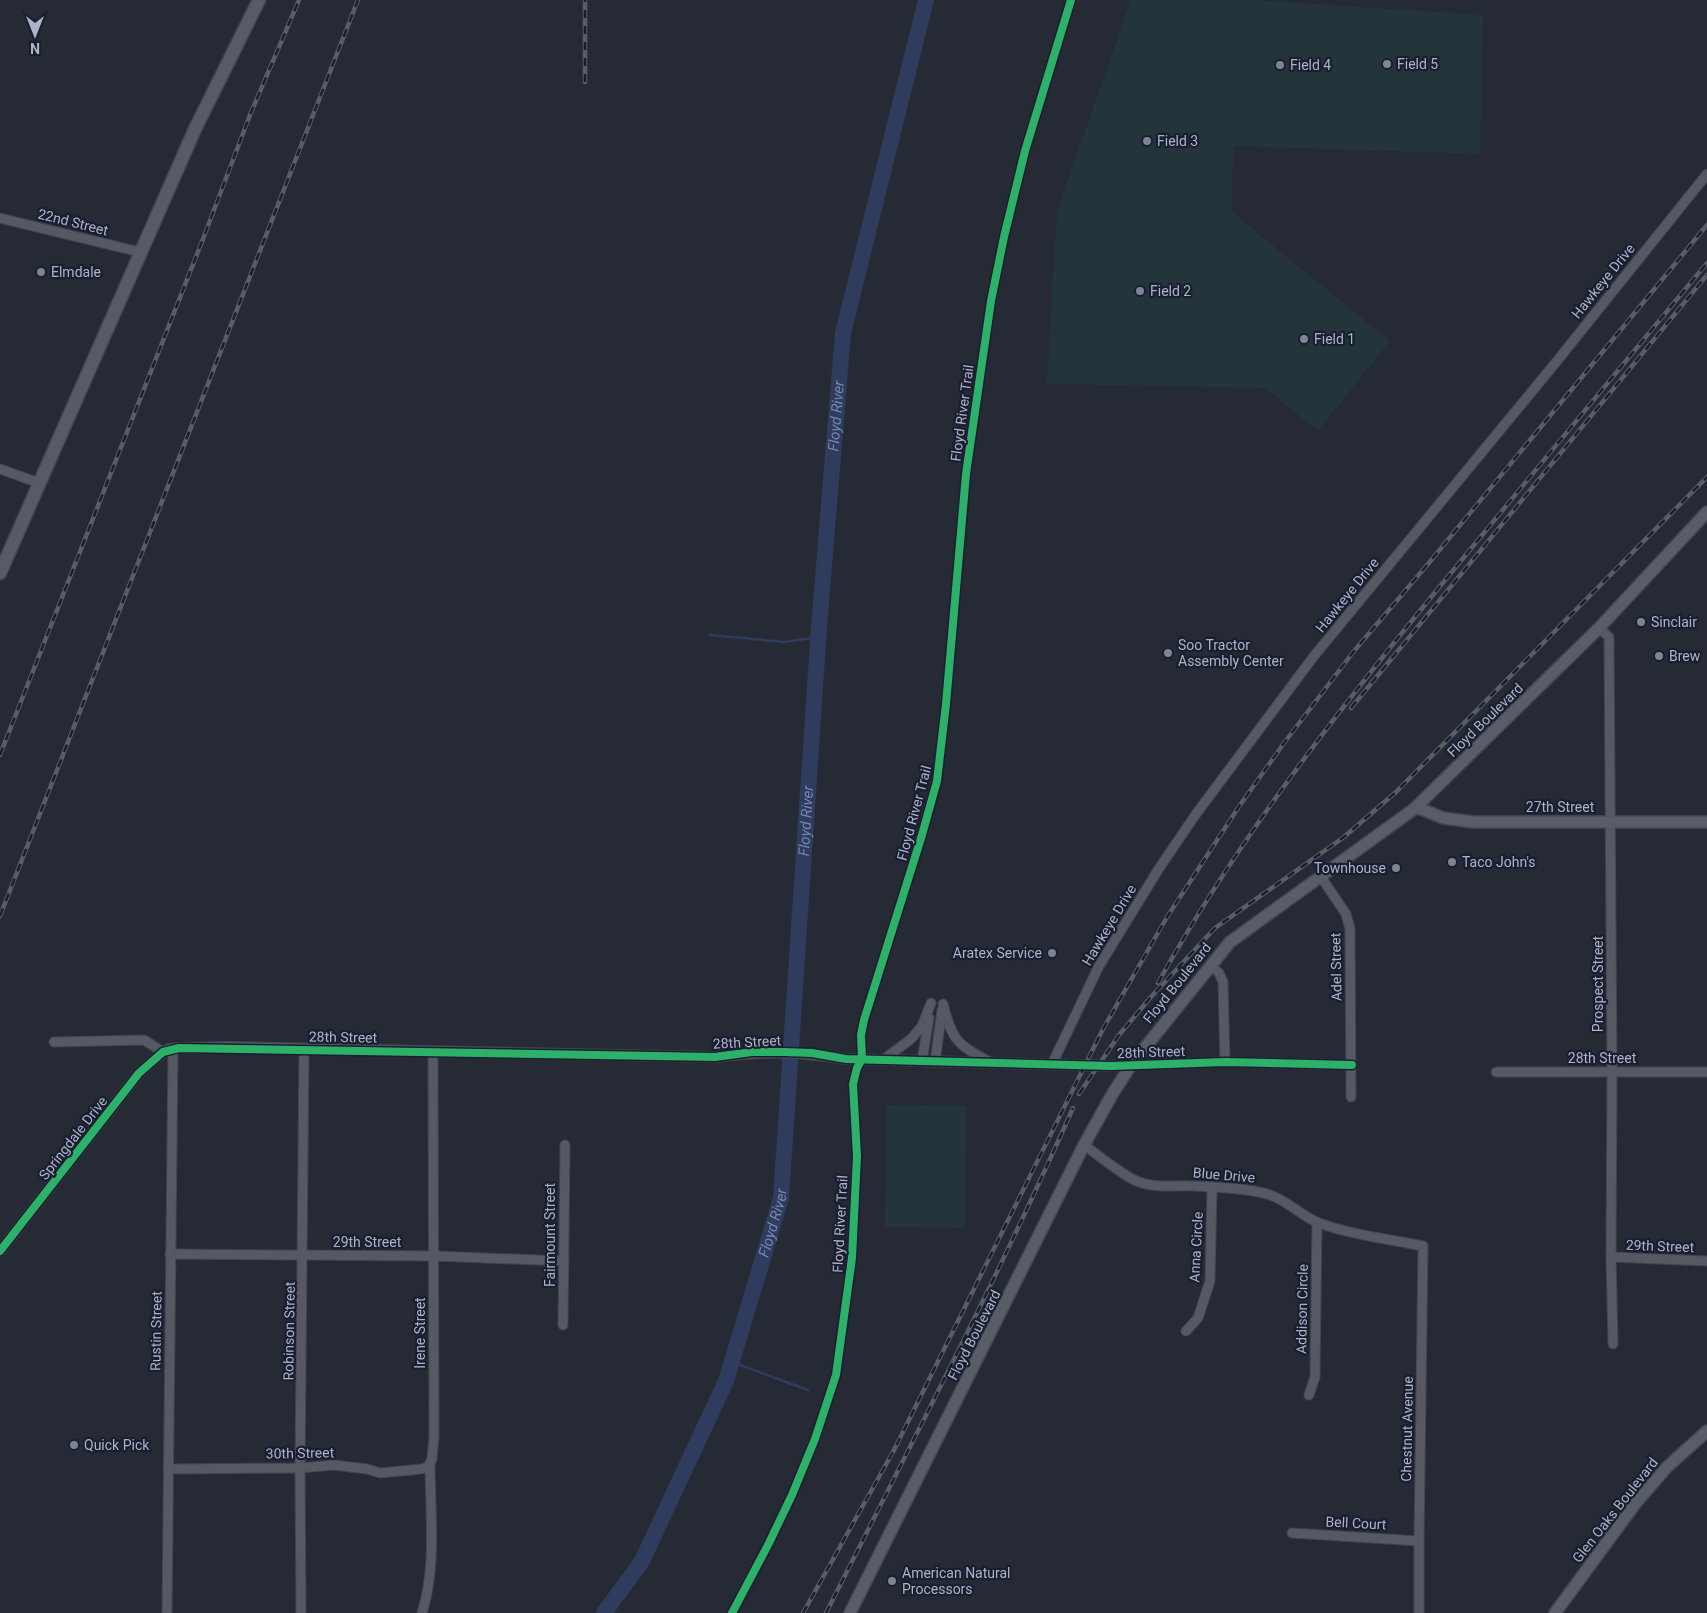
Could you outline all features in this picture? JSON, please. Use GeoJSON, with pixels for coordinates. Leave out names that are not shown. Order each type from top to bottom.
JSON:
{"type":"FeatureCollection","features":[{"type":"Feature","properties":{"kind":"main road"},"geometry":{"type":"LineString","coordinates":[[0,573],[195,129],[259,0]]}},
{"type":"Feature","properties":{"kind":"main road","name":"Floyd Boulevard"},"geometry":{"type":"LineString","coordinates":[[850,1613],[1084,1145],[1131,1065],[1230,942],[1416,807],[1599,628],[1707,512]]}},
{"type":"Feature","properties":{"kind":"main road","name":"27th Street"},"geometry":{"type":"LineString","coordinates":[[1416,807],[1443,818],[1473,822],[1707,822]]}},
{"type":"Feature","properties":{"kind":"main road","name":"Glen Oaks Boulevard"},"geometry":{"type":"LineString","coordinates":[[1555,1613],[1635,1504],[1667,1467],[1706,1432]]}},
{"type":"Feature","properties":{"kind":"street","name":"Hawkeye Drive"},"geometry":{"type":"LineString","coordinates":[[1052,1064],[1099,966],[1158,870],[1196,814],[1314,656],[1557,361],[1707,174]]}},
{"type":"Feature","properties":{"kind":"street","name":"22nd Street"},"geometry":{"type":"LineString","coordinates":[[0,218],[140,252]]}},
{"type":"Feature","properties":{"kind":"street"},"geometry":{"type":"LineString","coordinates":[[0,470],[40,483]]}},
{"type":"Feature","properties":{"kind":"street","name":"Prospect Street"},"geometry":{"type":"LineString","coordinates":[[1599,628],[1609,637],[1612,1072],[1611,1258],[1613,1344]]}},
{"type":"Feature","properties":{"kind":"street","name":"Adel Street"},"geometry":{"type":"LineString","coordinates":[[1321,876],[1346,914],[1350,930],[1351,1097]]}},
{"type":"Feature","properties":{"kind":"street"},"geometry":{"type":"LineString","coordinates":[[1210,965],[1219,974],[1223,982],[1225,1062]]}},
{"type":"Feature","properties":{"kind":"street"},"geometry":{"type":"LineString","coordinates":[[883,1060],[911,1039],[922,1026],[931,1003],[922,1062]]}},
{"type":"Feature","properties":{"kind":"street"},"geometry":{"type":"LineString","coordinates":[[935,1062],[943,1004],[949,1027],[957,1040],[967,1050],[990,1062]]}},
{"type":"Feature","properties":{"kind":"street"},"geometry":{"type":"LineString","coordinates":[[54,1042],[144,1040],[168,1050]]}},
{"type":"Feature","properties":{"kind":"street","name":"28th Street"},"geometry":{"type":"LineString","coordinates":[[168,1050],[230,1047],[715,1056],[752,1052],[784,1052],[812,1053],[846,1059],[922,1062],[1111,1066],[1225,1062],[1352,1065]]}},
{"type":"Feature","properties":{"kind":"street","name":"Robinson Street"},"geometry":{"type":"LineString","coordinates":[[301,1613],[300,1468],[304,1049]]}},
{"type":"Feature","properties":{"kind":"street","name":"Springdale Drive"},"geometry":{"type":"LineString","coordinates":[[0,1251],[139,1073],[168,1050]]}},
{"type":"Feature","properties":{"kind":"street","name":"Rustin Street"},"geometry":{"type":"LineString","coordinates":[[167,1613],[170,1254],[168,1050]]}},
{"type":"Feature","properties":{"kind":"street","name":"Irene Street"},"geometry":{"type":"LineString","coordinates":[[422,1613],[428,1590],[432,1549],[430,1463],[434,1436],[433,1052]]}},
{"type":"Feature","properties":{"kind":"street","name":"28th Street"},"geometry":{"type":"LineString","coordinates":[[1496,1072],[1707,1072]]}},
{"type":"Feature","properties":{"kind":"street","name":"Fairmount Street"},"geometry":{"type":"LineString","coordinates":[[563,1325],[565,1145]]}},
{"type":"Feature","properties":{"kind":"street","name":"Blue Drive"},"geometry":{"type":"LineString","coordinates":[[1084,1145],[1134,1180],[1159,1186],[1194,1186],[1257,1191],[1270,1195],[1317,1222],[1337,1229],[1423,1246]]}},
{"type":"Feature","properties":{"kind":"street","name":"Anna Circle"},"geometry":{"type":"LineString","coordinates":[[1186,1331],[1198,1318],[1210,1281],[1212,1188]]}},
{"type":"Feature","properties":{"kind":"street","name":"Addison Circle"},"geometry":{"type":"LineString","coordinates":[[1309,1394],[1315,1376],[1317,1222]]}},
{"type":"Feature","properties":{"kind":"street","name":"Chestnut Avenue"},"geometry":{"type":"LineString","coordinates":[[1420,1613],[1419,1541],[1423,1246]]}},
{"type":"Feature","properties":{"kind":"street","name":"29th Street"},"geometry":{"type":"LineString","coordinates":[[170,1254],[434,1256],[564,1261]]}},
{"type":"Feature","properties":{"kind":"street","name":"29th Street"},"geometry":{"type":"LineString","coordinates":[[1611,1258],[1707,1261]]}},
{"type":"Feature","properties":{"kind":"street","name":"30th Street"},"geometry":{"type":"LineString","coordinates":[[168,1468],[300,1468],[334,1466],[367,1468],[380,1473],[421,1469],[428,1467],[430,1463]]}},
{"type":"Feature","properties":{"kind":"street","name":"Bell Court"},"geometry":{"type":"LineString","coordinates":[[1292,1533],[1419,1541]]}},
{"type":"Feature","properties":{"kind":"shaded area"},"geometry":{"type":"Polygon","coordinates":[[[1131,0],[1256,0],[1483,15],[1480,154],[1233,146],[1232,212],[1390,341],[1318,431],[1265,388],[1047,384],[1057,211],[1131,0]]]}},
{"type":"Feature","properties":{"kind":"shaded area"},"geometry":{"type":"Polygon","coordinates":[[[887,1105],[966,1106],[965,1228],[885,1227],[887,1105]]]}},
{"type":"Feature","properties":{"kind":"waterway","name":"Floyd River"},"geometry":{"type":"LineString","coordinates":[[604,1613],[642,1561],[726,1381],[781,1198],[819,627],[843,333],[926,0]]}},
{"type":"Feature","properties":{"kind":"waterway"},"geometry":{"type":"LineString","coordinates":[[710,635],[784,642],[819,637]]}},
{"type":"Feature","properties":{"kind":"waterway"},"geometry":{"type":"LineString","coordinates":[[732,1362],[808,1390]]}},
{"type":"Feature","properties":{"kind":"railway"},"geometry":{"type":"LineString","coordinates":[[0,755],[250,115],[299,0]]}},
{"type":"Feature","properties":{"kind":"railway"},"geometry":{"type":"LineString","coordinates":[[0,916],[358,0]]}},
{"type":"Feature","properties":{"kind":"railway"},"geometry":{"type":"LineString","coordinates":[[585,0],[585,82]]}},
{"type":"Feature","properties":{"kind":"railway"},"geometry":{"type":"LineString","coordinates":[[803,1613],[894,1450],[1103,1029],[1167,917],[1238,808],[1284,743],[1354,651],[1707,225]]}},
{"type":"Feature","properties":{"kind":"railway"},"geometry":{"type":"LineString","coordinates":[[1158,983],[1225,872],[1299,765],[1419,612],[1707,263]]}},
{"type":"Feature","properties":{"kind":"railway"},"geometry":{"type":"LineString","coordinates":[[1351,708],[1707,275]]}},
{"type":"Feature","properties":{"kind":"railway"},"geometry":{"type":"LineString","coordinates":[[1079,1094],[1119,1035],[1150,998],[1215,928],[1344,837],[1396,792],[1707,477]]}},
{"type":"Feature","properties":{"kind":"railway"},"geometry":{"type":"LineString","coordinates":[[826,1613],[984,1299],[1073,1108]]}},
{"type":"Feature","properties":{"kind":"cycle path","name":"Floyd River Trail"},"geometry":{"type":"LineString","coordinates":[[732,1613],[792,1495],[815,1439],[836,1375],[852,1258],[857,1156],[853,1084],[857,1068],[862,1059],[861,1035],[937,781],[946,704],[966,474],[991,301],[1025,151],[1071,0]]}},
{"type":"Feature","properties":{"kind":"cycle path"},"geometry":{"type":"LineString","coordinates":[[0,1251],[139,1073],[163,1052],[179,1048],[715,1057],[752,1052],[784,1052],[812,1053],[846,1059],[1111,1066],[1225,1062],[1352,1065]]}},
{"type":"Feature","properties":{"kind":"place","name":"Field 5"},"geometry":{"type":"Point","coordinates":[1387,64]}},
{"type":"Feature","properties":{"kind":"place","name":"Field 4"},"geometry":{"type":"Point","coordinates":[1280,65]}},
{"type":"Feature","properties":{"kind":"place","name":"Field 3"},"geometry":{"type":"Point","coordinates":[1147,141]}},
{"type":"Feature","properties":{"kind":"place","name":"Elmdale"},"geometry":{"type":"Point","coordinates":[41,272]}},
{"type":"Feature","properties":{"kind":"place","name":"Field 2"},"geometry":{"type":"Point","coordinates":[1140,291]}},
{"type":"Feature","properties":{"kind":"place","name":"Field 1"},"geometry":{"type":"Point","coordinates":[1304,339]}},
{"type":"Feature","properties":{"kind":"place","name":"Sinclair"},"geometry":{"type":"Point","coordinates":[1641,622]}},
{"type":"Feature","properties":{"kind":"place","name":"Soo Tractor Assembly Center"},"geometry":{"type":"Point","coordinates":[1168,653]}},
{"type":"Feature","properties":{"kind":"place","name":"Brew"},"geometry":{"type":"Point","coordinates":[1659,656]}},
{"type":"Feature","properties":{"kind":"place","name":"Taco John's"},"geometry":{"type":"Point","coordinates":[1452,862]}},
{"type":"Feature","properties":{"kind":"place","name":"Townhouse"},"geometry":{"type":"Point","coordinates":[1396,868]}},
{"type":"Feature","properties":{"kind":"place","name":"Aratex Service"},"geometry":{"type":"Point","coordinates":[1052,953]}},
{"type":"Feature","properties":{"kind":"place","name":"Quick Pick"},"geometry":{"type":"Point","coordinates":[74,1445]}},
{"type":"Feature","properties":{"kind":"place","name":"American Natural Processors"},"geometry":{"type":"Point","coordinates":[892,1581]}}]}
